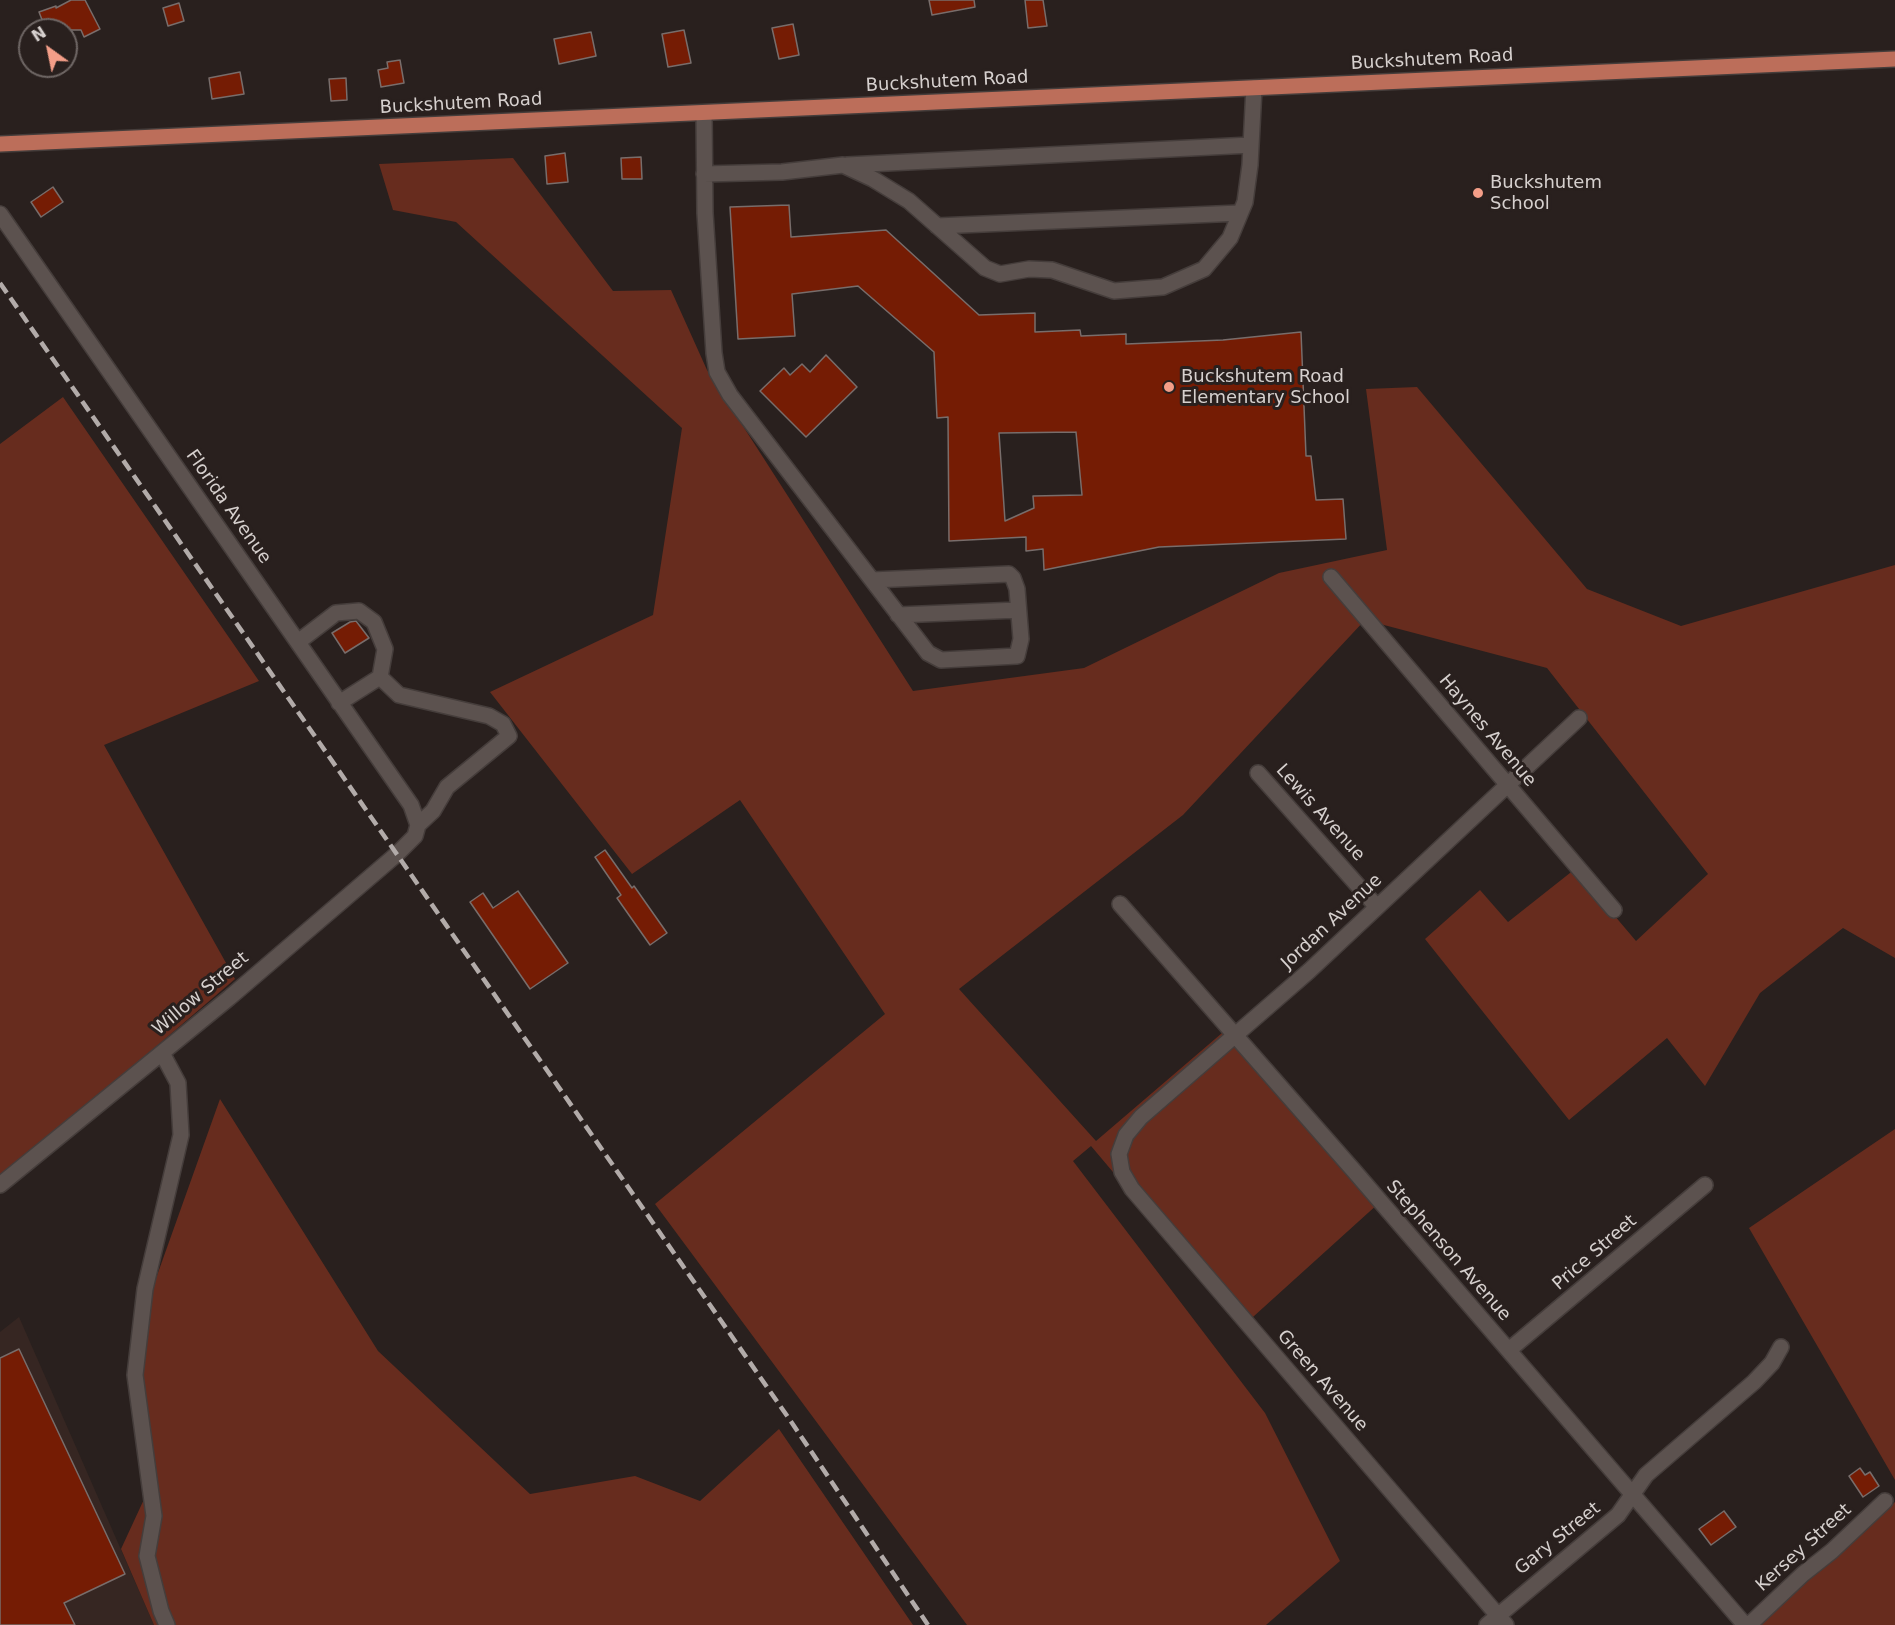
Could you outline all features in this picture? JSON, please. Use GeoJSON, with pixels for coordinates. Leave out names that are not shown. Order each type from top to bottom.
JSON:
{"type":"FeatureCollection","features":[{"type":"Feature","properties":{"kind":"main road","name":"Buckshutem Road"},"geometry":{"type":"LineString","coordinates":[[0,144],[1895,59]]}},
{"type":"Feature","properties":{"kind":"street"},"geometry":{"type":"LineString","coordinates":[[843,165],[873,179],[909,201],[985,268],[1000,274],[1029,269],[1052,270],[1114,291],[1163,287],[1203,269],[1230,238],[1245,202],[1254,88]]}},
{"type":"Feature","properties":{"kind":"street"},"geometry":{"type":"LineString","coordinates":[[704,113],[705,213],[714,353],[717,372],[730,395],[928,653],[941,660],[1017,656],[1021,639],[1017,589],[1013,578],[1008,574],[872,580]]}},
{"type":"Feature","properties":{"kind":"street"},"geometry":{"type":"LineString","coordinates":[[705,174],[782,172],[843,165],[1251,144]]}},
{"type":"Feature","properties":{"kind":"street"},"geometry":{"type":"LineString","coordinates":[[937,226],[1240,213]]}},
{"type":"Feature","properties":{"kind":"street","name":"Florida Avenue"},"geometry":{"type":"LineString","coordinates":[[0,214],[411,805],[418,825]]}},
{"type":"Feature","properties":{"kind":"street","name":"Haynes Avenue"},"geometry":{"type":"LineString","coordinates":[[1331,577],[1614,910]]}},
{"type":"Feature","properties":{"kind":"street"},"geometry":{"type":"LineString","coordinates":[[898,615],[1018,610]]}},
{"type":"Feature","properties":{"kind":"street"},"geometry":{"type":"LineString","coordinates":[[298,642],[336,613],[359,611],[374,622],[386,649],[380,676],[339,703]]}},
{"type":"Feature","properties":{"kind":"street","name":"Willow Street"},"geometry":{"type":"LineString","coordinates":[[0,1185],[238,990],[397,854],[415,836],[418,825],[433,811],[447,787],[510,736],[503,724],[489,716],[399,695],[380,676]]}},
{"type":"Feature","properties":{"kind":"street","name":"Jordan Avenue"},"geometry":{"type":"LineString","coordinates":[[1119,1158],[1126,1135],[1141,1117],[1309,972],[1579,718]]}},
{"type":"Feature","properties":{"kind":"street","name":"Lewis Avenue"},"geometry":{"type":"LineString","coordinates":[[1258,773],[1377,907]]}},
{"type":"Feature","properties":{"kind":"street","name":"Stephenson Avenue"},"geometry":{"type":"LineString","coordinates":[[1120,904],[1747,1625]]}},
{"type":"Feature","properties":{"kind":"street"},"geometry":{"type":"LineString","coordinates":[[162,1053],[178,1083],[181,1135],[145,1289],[135,1375],[154,1516],[147,1556],[160,1611],[167,1625]]}},
{"type":"Feature","properties":{"kind":"street","name":"Green Avenue"},"geometry":{"type":"LineString","coordinates":[[1119,1158],[1122,1172],[1132,1189],[1497,1622]]}},
{"type":"Feature","properties":{"kind":"street","name":"Price Street"},"geometry":{"type":"LineString","coordinates":[[1509,1350],[1705,1185]]}},
{"type":"Feature","properties":{"kind":"street","name":"Gary Street"},"geometry":{"type":"LineString","coordinates":[[1497,1622],[1618,1515],[1646,1475],[1754,1382],[1772,1363],[1781,1347]]}},
{"type":"Feature","properties":{"kind":"street","name":"Kersey Street"},"geometry":{"type":"LineString","coordinates":[[1747,1625],[1885,1501]]}},
{"type":"Feature","properties":{"kind":"shaded area"},"geometry":{"type":"Polygon","coordinates":[[[513,158],[613,291],[671,290],[707,370],[913,691],[1084,668],[1279,573],[1387,550],[1366,389],[1417,387],[1587,589],[1681,626],[1895,565],[1895,958],[1843,928],[1760,993],[1705,1086],[1667,1038],[1569,1120],[1425,939],[1480,890],[1508,922],[1575,869],[1636,941],[1708,874],[1547,668],[1365,620],[1183,815],[959,989],[1096,1141],[1229,1027],[1379,1203],[1243,1326],[1091,1146],[1073,1161],[1265,1413],[1340,1561],[1266,1625],[967,1625],[655,1204],[885,1014],[740,800],[632,874],[490,692],[653,615],[682,428],[456,222],[393,210],[379,164],[513,158]]]}},
{"type":"Feature","properties":{"kind":"shaded area"},"geometry":{"type":"Polygon","coordinates":[[[63,397],[259,681],[104,745],[235,979],[0,1180],[0,444],[63,397]]]}},
{"type":"Feature","properties":{"kind":"shaded area"},"geometry":{"type":"Polygon","coordinates":[[[220,1099],[378,1351],[530,1494],[635,1476],[700,1501],[779,1429],[913,1625],[154,1625],[121,1549],[152,1482],[139,1326],[220,1099]]]}},
{"type":"Feature","properties":{"kind":"shaded area"},"geometry":{"type":"Polygon","coordinates":[[[1895,1129],[1895,1480],[1749,1228],[1895,1129]]]}},
{"type":"Feature","properties":{"kind":"shaded area"},"geometry":{"type":"Polygon","coordinates":[[[19,1317],[154,1625],[0,1625],[0,1332],[19,1317]]]}},
{"type":"Feature","properties":{"kind":"shaded area"},"geometry":{"type":"Polygon","coordinates":[[[1895,1502],[1895,1625],[1759,1625],[1895,1502]]]}},
{"type":"Feature","properties":{"kind":"building"},"geometry":{"type":"Polygon","coordinates":[[[71,0],[85,0],[100,29],[84,37],[81,30],[78,30],[78,18],[41,18],[39,12],[56,6],[56,8],[71,0]]]}},
{"type":"Feature","properties":{"kind":"building"},"geometry":{"type":"Polygon","coordinates":[[[929,0],[974,0],[975,7],[932,15],[929,0]]]}},
{"type":"Feature","properties":{"kind":"building"},"geometry":{"type":"Polygon","coordinates":[[[1025,0],[1043,0],[1047,26],[1028,28],[1025,0]]]}},
{"type":"Feature","properties":{"kind":"building"},"geometry":{"type":"Polygon","coordinates":[[[179,3],[184,21],[168,26],[163,8],[179,3]]]}},
{"type":"Feature","properties":{"kind":"building"},"geometry":{"type":"Polygon","coordinates":[[[793,24],[799,55],[779,59],[772,28],[793,24]]]}},
{"type":"Feature","properties":{"kind":"building"},"geometry":{"type":"Polygon","coordinates":[[[684,30],[691,63],[668,67],[662,34],[684,30]]]}},
{"type":"Feature","properties":{"kind":"building"},"geometry":{"type":"Polygon","coordinates":[[[591,32],[596,56],[559,64],[554,39],[591,32]]]}},
{"type":"Feature","properties":{"kind":"building"},"geometry":{"type":"Polygon","coordinates":[[[400,60],[404,83],[381,87],[378,70],[388,68],[387,62],[400,60]]]}},
{"type":"Feature","properties":{"kind":"building"},"geometry":{"type":"Polygon","coordinates":[[[240,72],[244,94],[212,99],[209,78],[240,72]]]}},
{"type":"Feature","properties":{"kind":"building"},"geometry":{"type":"Polygon","coordinates":[[[346,78],[347,100],[331,101],[329,79],[346,78]]]}},
{"type":"Feature","properties":{"kind":"building"},"geometry":{"type":"Polygon","coordinates":[[[565,153],[568,182],[547,184],[545,156],[565,153]]]}},
{"type":"Feature","properties":{"kind":"building"},"geometry":{"type":"Polygon","coordinates":[[[641,157],[642,179],[622,179],[621,158],[641,157]]]}},
{"type":"Feature","properties":{"kind":"building"},"geometry":{"type":"Polygon","coordinates":[[[53,187],[63,202],[41,217],[31,202],[53,187]]]}},
{"type":"Feature","properties":{"kind":"building"},"geometry":{"type":"Polygon","coordinates":[[[789,205],[791,237],[886,230],[979,315],[1035,313],[1035,332],[1080,330],[1081,336],[1126,334],[1126,344],[1223,340],[1301,332],[1306,456],[1311,456],[1316,500],[1343,499],[1346,539],[1159,547],[1044,570],[1043,549],[1026,551],[1026,537],[949,541],[948,417],[937,418],[934,352],[858,286],[792,294],[795,336],[738,339],[730,207],[789,205]],[[1076,432],[999,433],[1005,521],[1034,508],[1033,496],[1082,495],[1076,432]]]}},
{"type":"Feature","properties":{"kind":"building"},"geometry":{"type":"Polygon","coordinates":[[[826,355],[857,387],[806,437],[760,391],[784,368],[790,375],[802,364],[810,372],[826,355]]]}},
{"type":"Feature","properties":{"kind":"building"},"geometry":{"type":"Polygon","coordinates":[[[356,621],[369,638],[345,653],[332,633],[356,621]]]}},
{"type":"Feature","properties":{"kind":"building"},"geometry":{"type":"Polygon","coordinates":[[[605,850],[667,933],[650,945],[617,898],[621,895],[595,857],[605,850]]]}},
{"type":"Feature","properties":{"kind":"building"},"geometry":{"type":"Polygon","coordinates":[[[518,891],[568,963],[530,989],[470,902],[483,893],[493,908],[518,891]]]}},
{"type":"Feature","properties":{"kind":"building"},"geometry":{"type":"Polygon","coordinates":[[[19,1349],[125,1574],[64,1603],[75,1625],[0,1625],[0,1358],[19,1349]]]}},
{"type":"Feature","properties":{"kind":"building"},"geometry":{"type":"Polygon","coordinates":[[[1860,1468],[1865,1475],[1870,1472],[1879,1486],[1863,1497],[1849,1476],[1860,1468]]]}},
{"type":"Feature","properties":{"kind":"building"},"geometry":{"type":"Polygon","coordinates":[[[1724,1511],[1736,1527],[1711,1545],[1699,1529],[1724,1511]]]}},
{"type":"Feature","properties":{"kind":"railway"},"geometry":{"type":"LineString","coordinates":[[0,283],[792,1423],[928,1625]]}},
{"type":"Feature","properties":{"kind":"place","name":"Buckshutem School"},"geometry":{"type":"Point","coordinates":[1478,193]}},
{"type":"Feature","properties":{"kind":"place","name":"Buckshutem Road Elementary School"},"geometry":{"type":"Point","coordinates":[1169,387]}}]}
